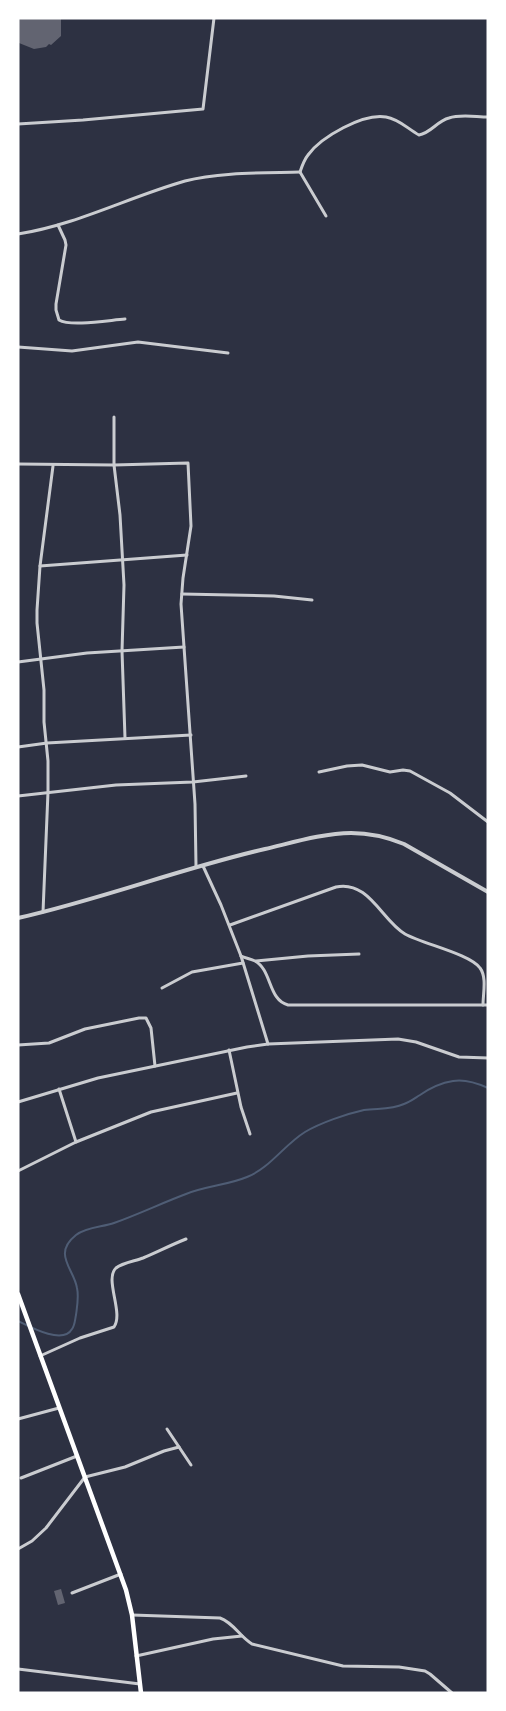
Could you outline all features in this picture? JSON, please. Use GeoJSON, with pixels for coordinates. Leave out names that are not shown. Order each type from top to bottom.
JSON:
{"type":"FeatureCollection","features":[{"type":"Feature","properties":{"kind":"highway"},"geometry":{"type":"LineString","coordinates":[[18,1294],[121,1574],[132,1615],[141,1693]]}},
{"type":"Feature","properties":{"kind":"street"},"geometry":{"type":"LineString","coordinates":[[18,124],[202,109],[214,18]]}},
{"type":"Feature","properties":{"kind":"street"},"geometry":{"type":"LineString","coordinates":[[300,172],[308,155],[315,148],[346,126],[368,118],[384,116],[395,119],[419,135],[425,134],[441,121],[449,118],[488,117]]}},
{"type":"Feature","properties":{"kind":"street"},"geometry":{"type":"LineString","coordinates":[[300,172],[326,216]]}},
{"type":"Feature","properties":{"kind":"street"},"geometry":{"type":"LineString","coordinates":[[18,234],[58,225],[184,181],[206,177],[300,172]]}},
{"type":"Feature","properties":{"kind":"street"},"geometry":{"type":"LineString","coordinates":[[58,225],[66,240],[56,304],[59,320],[76,323],[125,319]]}},
{"type":"Feature","properties":{"kind":"street"},"geometry":{"type":"LineString","coordinates":[[18,347],[72,351],[138,342],[228,353]]}},
{"type":"Feature","properties":{"kind":"street"},"geometry":{"type":"LineString","coordinates":[[114,417],[114,465],[120,515],[124,614],[122,651],[124,738]]}},
{"type":"Feature","properties":{"kind":"street"},"geometry":{"type":"LineString","coordinates":[[18,464],[188,463],[192,517],[182,594],[195,804],[196,866]]}},
{"type":"Feature","properties":{"kind":"street"},"geometry":{"type":"LineString","coordinates":[[43,912],[48,792],[47,743],[37,623],[40,566],[53,465]]}},
{"type":"Feature","properties":{"kind":"street"},"geometry":{"type":"LineString","coordinates":[[40,566],[187,555]]}},
{"type":"Feature","properties":{"kind":"street"},"geometry":{"type":"LineString","coordinates":[[182,594],[274,596],[312,600]]}},
{"type":"Feature","properties":{"kind":"street"},"geometry":{"type":"LineString","coordinates":[[18,662],[87,653],[184,647]]}},
{"type":"Feature","properties":{"kind":"street"},"geometry":{"type":"LineString","coordinates":[[18,747],[47,743],[190,735]]}},
{"type":"Feature","properties":{"kind":"street"},"geometry":{"type":"LineString","coordinates":[[319,772],[362,765],[390,772],[410,771],[450,793],[488,822]]}},
{"type":"Feature","properties":{"kind":"street"},"geometry":{"type":"LineString","coordinates":[[18,796],[135,783],[193,782],[246,776]]}},
{"type":"Feature","properties":{"kind":"street"},"geometry":{"type":"LineString","coordinates":[[18,918],[99,897],[196,866],[337,834],[360,833],[391,839],[404,844],[488,892]]}},
{"type":"Feature","properties":{"kind":"street"},"geometry":{"type":"LineString","coordinates":[[202,865],[230,925],[268,1044]]}},
{"type":"Feature","properties":{"kind":"street"},"geometry":{"type":"LineString","coordinates":[[230,925],[327,890],[351,886],[370,899],[405,934],[468,959],[480,967],[486,1005],[288,1005],[280,1002],[256,961]]}},
{"type":"Feature","properties":{"kind":"street"},"geometry":{"type":"LineString","coordinates":[[241,956],[256,961],[359,954]]}},
{"type":"Feature","properties":{"kind":"street"},"geometry":{"type":"LineString","coordinates":[[162,988],[192,972],[243,963]]}},
{"type":"Feature","properties":{"kind":"street"},"geometry":{"type":"LineString","coordinates":[[18,1045],[49,1043],[85,1029],[146,1018],[151,1028],[155,1066]]}},
{"type":"Feature","properties":{"kind":"street"},"geometry":{"type":"LineString","coordinates":[[18,1102],[98,1078],[268,1044],[398,1039],[416,1042],[459,1057],[488,1058]]}},
{"type":"Feature","properties":{"kind":"street"},"geometry":{"type":"LineString","coordinates":[[229,1050],[237,1093],[250,1134]]}},
{"type":"Feature","properties":{"kind":"street"},"geometry":{"type":"LineString","coordinates":[[59,1089],[76,1142]]}},
{"type":"Feature","properties":{"kind":"street"},"geometry":{"type":"LineString","coordinates":[[18,1171],[76,1142],[151,1112],[237,1093]]}},
{"type":"Feature","properties":{"kind":"street"},"geometry":{"type":"LineString","coordinates":[[40,1356],[80,1338],[114,1327],[118,1320],[113,1282],[114,1270],[186,1239]]}},
{"type":"Feature","properties":{"kind":"street"},"geometry":{"type":"LineString","coordinates":[[18,1419],[60,1408]]}},
{"type":"Feature","properties":{"kind":"street"},"geometry":{"type":"LineString","coordinates":[[167,1429],[191,1465]]}},
{"type":"Feature","properties":{"kind":"street"},"geometry":{"type":"LineString","coordinates":[[18,1549],[32,1541],[46,1528],[85,1477],[125,1467],[164,1450],[179,1447]]}},
{"type":"Feature","properties":{"kind":"street"},"geometry":{"type":"LineString","coordinates":[[21,1478],[77,1456]]}},
{"type":"Feature","properties":{"kind":"street"},"geometry":{"type":"LineString","coordinates":[[72,1593],[121,1574]]}},
{"type":"Feature","properties":{"kind":"street"},"geometry":{"type":"LineString","coordinates":[[132,1615],[220,1618],[233,1625],[252,1644],[334,1665],[399,1667],[425,1671],[452,1693]]}},
{"type":"Feature","properties":{"kind":"street"},"geometry":{"type":"LineString","coordinates":[[136,1656],[213,1639],[242,1636]]}},
{"type":"Feature","properties":{"kind":"street"},"geometry":{"type":"LineString","coordinates":[[18,1669],[140,1684]]}},
{"type":"Feature","properties":{"kind":"building"},"geometry":{"type":"Polygon","coordinates":[[[18,18],[61,18],[61,36],[51,45],[34,49],[19,43],[18,18]]]}},
{"type":"Feature","properties":{"kind":"building"},"geometry":{"type":"Polygon","coordinates":[[[61,1589],[65,1603],[58,1605],[54,1591],[61,1589]]]}},
{"type":"Feature","properties":{"kind":"waterway"},"geometry":{"type":"LineString","coordinates":[[18,1321],[54,1335],[68,1333],[72,1329],[78,1291],[65,1255],[69,1242],[80,1232],[114,1223],[194,1191],[247,1177],[263,1168],[305,1132],[333,1119],[364,1110],[399,1106],[439,1084],[448,1082],[466,1081],[488,1088]]}}]}
